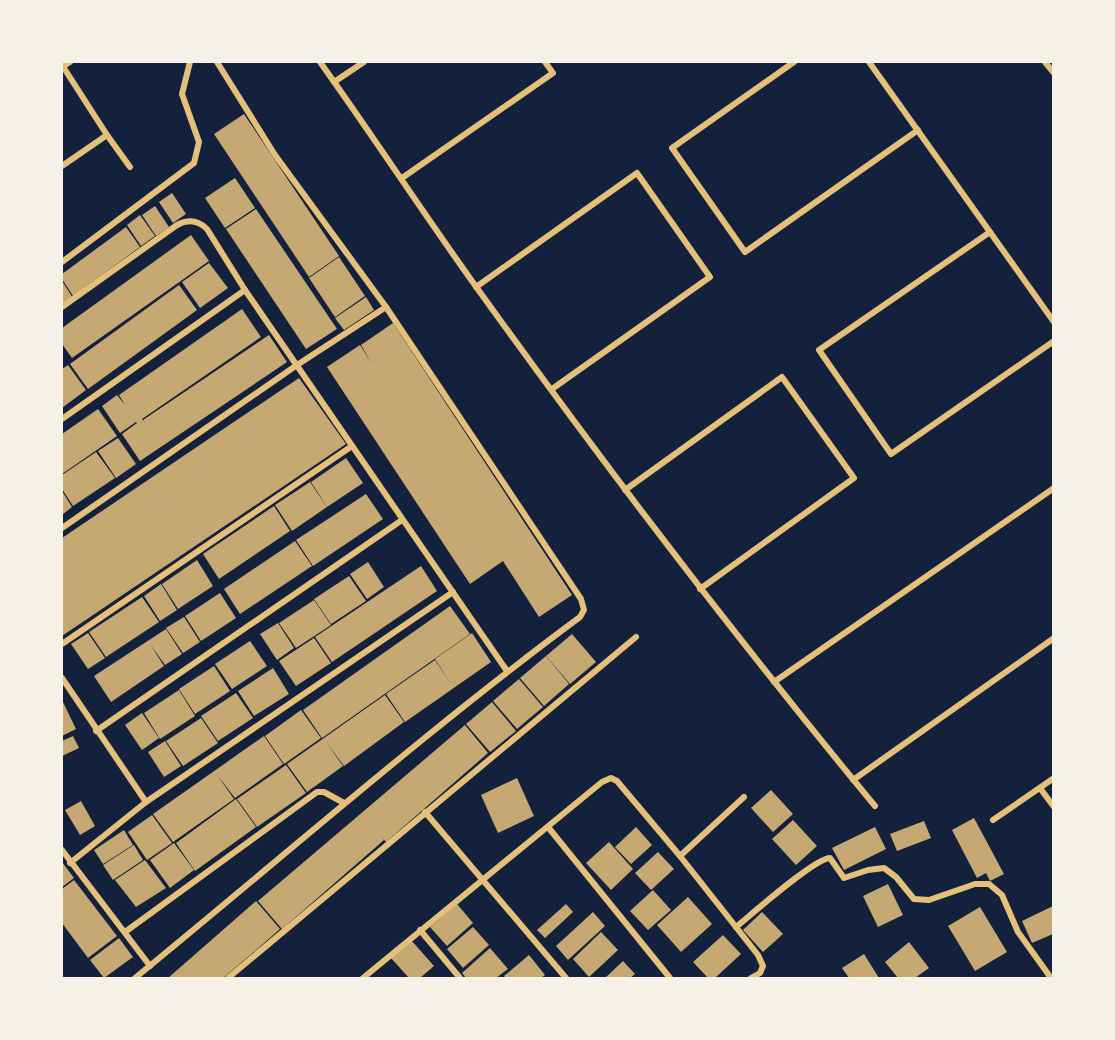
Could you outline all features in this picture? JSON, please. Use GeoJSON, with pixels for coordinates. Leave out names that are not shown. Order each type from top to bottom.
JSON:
{"type":"FeatureCollection","features":[{"type":"Feature","properties":{"kind":"street"},"geometry":{"type":"LineString","coordinates":[[70,62],[62,66],[130,167]]}},
{"type":"Feature","properties":{"kind":"street"},"geometry":{"type":"LineString","coordinates":[[62,262],[194,163],[199,142],[182,94],[190,62]]}},
{"type":"Feature","properties":{"kind":"street"},"geometry":{"type":"LineString","coordinates":[[135,978],[344,803],[584,612],[583,603],[386,308],[275,155],[217,62]]}},
{"type":"Feature","properties":{"kind":"street"},"geometry":{"type":"LineString","coordinates":[[320,62],[476,287],[625,490],[700,589],[875,806]]}},
{"type":"Feature","properties":{"kind":"street"},"geometry":{"type":"LineString","coordinates":[[334,82],[364,62]]}},
{"type":"Feature","properties":{"kind":"street"},"geometry":{"type":"LineString","coordinates":[[402,178],[553,73],[545,62]]}},
{"type":"Feature","properties":{"kind":"street"},"geometry":{"type":"LineString","coordinates":[[794,62],[672,148],[745,252],[918,130]]}},
{"type":"Feature","properties":{"kind":"street"},"geometry":{"type":"LineString","coordinates":[[869,62],[1053,322]]}},
{"type":"Feature","properties":{"kind":"street"},"geometry":{"type":"LineString","coordinates":[[1046,62],[1053,73]]}},
{"type":"Feature","properties":{"kind":"street"},"geometry":{"type":"LineString","coordinates":[[62,166],[107,135]]}},
{"type":"Feature","properties":{"kind":"street"},"geometry":{"type":"LineString","coordinates":[[476,287],[637,173],[710,277],[552,389]]}},
{"type":"Feature","properties":{"kind":"street"},"geometry":{"type":"LineString","coordinates":[[62,308],[185,221],[202,224],[507,671]]}},
{"type":"Feature","properties":{"kind":"street"},"geometry":{"type":"LineString","coordinates":[[990,232],[819,350],[891,454],[1053,340]]}},
{"type":"Feature","properties":{"kind":"street"},"geometry":{"type":"LineString","coordinates":[[62,419],[245,290]]}},
{"type":"Feature","properties":{"kind":"street"},"geometry":{"type":"LineString","coordinates":[[62,528],[297,365],[386,308]]}},
{"type":"Feature","properties":{"kind":"street"},"geometry":{"type":"LineString","coordinates":[[625,490],[782,377],[854,478],[700,589]]}},
{"type":"Feature","properties":{"kind":"street"},"geometry":{"type":"LineString","coordinates":[[62,644],[352,446]]}},
{"type":"Feature","properties":{"kind":"street"},"geometry":{"type":"LineString","coordinates":[[774,682],[1053,488]]}},
{"type":"Feature","properties":{"kind":"street"},"geometry":{"type":"LineString","coordinates":[[96,730],[402,520]]}},
{"type":"Feature","properties":{"kind":"street"},"geometry":{"type":"LineString","coordinates":[[70,863],[146,802],[453,592]]}},
{"type":"Feature","properties":{"kind":"street"},"geometry":{"type":"LineString","coordinates":[[228,978],[636,637]]}},
{"type":"Feature","properties":{"kind":"street"},"geometry":{"type":"LineString","coordinates":[[853,780],[1053,638]]}},
{"type":"Feature","properties":{"kind":"street"},"geometry":{"type":"LineString","coordinates":[[62,678],[146,802]]}},
{"type":"Feature","properties":{"kind":"street"},"geometry":{"type":"LineString","coordinates":[[363,978],[605,780],[612,778],[680,856],[762,963],[759,973],[751,978]]}},
{"type":"Feature","properties":{"kind":"street"},"geometry":{"type":"LineString","coordinates":[[993,820],[1053,778]]}},
{"type":"Feature","properties":{"kind":"street"},"geometry":{"type":"LineString","coordinates":[[1040,788],[1053,807]]}},
{"type":"Feature","properties":{"kind":"street"},"geometry":{"type":"LineString","coordinates":[[125,932],[317,792],[324,792],[344,803]]}},
{"type":"Feature","properties":{"kind":"street"},"geometry":{"type":"LineString","coordinates":[[680,856],[744,796]]}},
{"type":"Feature","properties":{"kind":"street"},"geometry":{"type":"LineString","coordinates":[[426,812],[566,978]]}},
{"type":"Feature","properties":{"kind":"street"},"geometry":{"type":"LineString","coordinates":[[548,827],[670,978]]}},
{"type":"Feature","properties":{"kind":"street"},"geometry":{"type":"LineString","coordinates":[[62,850],[150,966]]}},
{"type":"Feature","properties":{"kind":"street"},"geometry":{"type":"LineString","coordinates":[[736,927],[811,867],[825,858],[830,858],[844,878],[868,870],[884,868],[896,877],[914,899],[929,900],[975,884],[989,884],[1002,895],[1018,932],[1051,978]]}},
{"type":"Feature","properties":{"kind":"street"},"geometry":{"type":"LineString","coordinates":[[420,930],[460,978]]}},
{"type":"Feature","properties":{"kind":"building"},"geometry":{"type":"Polygon","coordinates":[[[244,114],[339,256],[309,277],[214,134],[244,114]]]}},
{"type":"Feature","properties":{"kind":"building"},"geometry":{"type":"Polygon","coordinates":[[[235,178],[255,208],[225,228],[205,198],[235,178]]]}},
{"type":"Feature","properties":{"kind":"building"},"geometry":{"type":"Polygon","coordinates":[[[172,193],[186,214],[173,223],[159,202],[172,193]]]}},
{"type":"Feature","properties":{"kind":"building"},"geometry":{"type":"Polygon","coordinates":[[[155,206],[169,227],[156,236],[142,215],[155,206]]]}},
{"type":"Feature","properties":{"kind":"building"},"geometry":{"type":"Polygon","coordinates":[[[256,209],[337,329],[306,349],[226,229],[256,209]]]}},
{"type":"Feature","properties":{"kind":"building"},"geometry":{"type":"Polygon","coordinates":[[[140,215],[155,236],[141,246],[127,225],[140,215]]]}},
{"type":"Feature","properties":{"kind":"building"},"geometry":{"type":"Polygon","coordinates":[[[126,227],[140,247],[73,296],[62,279],[62,274],[126,227]]]}},
{"type":"Feature","properties":{"kind":"building"},"geometry":{"type":"Polygon","coordinates":[[[191,235],[209,261],[72,358],[62,344],[62,328],[191,235]]]}},
{"type":"Feature","properties":{"kind":"building"},"geometry":{"type":"Polygon","coordinates":[[[339,257],[365,296],[335,317],[309,278],[339,257]]]}},
{"type":"Feature","properties":{"kind":"building"},"geometry":{"type":"Polygon","coordinates":[[[209,263],[228,288],[200,308],[182,282],[209,263]]]}},
{"type":"Feature","properties":{"kind":"building"},"geometry":{"type":"Polygon","coordinates":[[[62,281],[73,298],[62,305],[62,281]]]}},
{"type":"Feature","properties":{"kind":"building"},"geometry":{"type":"Polygon","coordinates":[[[179,285],[197,310],[88,389],[70,364],[179,285]]]}},
{"type":"Feature","properties":{"kind":"building"},"geometry":{"type":"Polygon","coordinates":[[[366,297],[374,310],[344,330],[335,318],[366,297]]]}},
{"type":"Feature","properties":{"kind":"building"},"geometry":{"type":"Polygon","coordinates":[[[242,309],[261,337],[142,419],[147,426],[143,420],[269,335],[287,362],[140,461],[122,434],[137,423],[120,433],[102,406],[117,395],[125,405],[119,395],[242,309]]]}},
{"type":"Feature","properties":{"kind":"building"},"geometry":{"type":"Polygon","coordinates":[[[393,323],[572,595],[539,617],[503,561],[470,584],[327,367],[360,345],[372,364],[361,345],[393,323]]]}},
{"type":"Feature","properties":{"kind":"building"},"geometry":{"type":"Polygon","coordinates":[[[68,365],[86,390],[62,408],[62,369],[68,365]]]}},
{"type":"Feature","properties":{"kind":"building"},"geometry":{"type":"Polygon","coordinates":[[[299,378],[346,444],[62,636],[62,538],[299,378]]]}},
{"type":"Feature","properties":{"kind":"building"},"geometry":{"type":"Polygon","coordinates":[[[98,409],[117,436],[62,474],[62,434],[98,409]]]}},
{"type":"Feature","properties":{"kind":"building"},"geometry":{"type":"Polygon","coordinates":[[[118,438],[136,464],[116,478],[98,451],[118,438]]]}},
{"type":"Feature","properties":{"kind":"building"},"geometry":{"type":"Polygon","coordinates":[[[96,452],[115,478],[73,506],[62,489],[62,475],[96,452]]]}},
{"type":"Feature","properties":{"kind":"building"},"geometry":{"type":"Polygon","coordinates":[[[346,458],[363,483],[327,507],[311,482],[346,458]]]}},
{"type":"Feature","properties":{"kind":"building"},"geometry":{"type":"Polygon","coordinates":[[[310,482],[327,507],[292,531],[275,505],[310,482]]]}},
{"type":"Feature","properties":{"kind":"building"},"geometry":{"type":"Polygon","coordinates":[[[62,491],[72,507],[62,515],[62,491]]]}},
{"type":"Feature","properties":{"kind":"building"},"geometry":{"type":"Polygon","coordinates":[[[366,494],[383,519],[313,566],[296,540],[366,494]]]}},
{"type":"Feature","properties":{"kind":"building"},"geometry":{"type":"Polygon","coordinates":[[[274,506],[290,531],[219,579],[203,554],[274,506]]]}},
{"type":"Feature","properties":{"kind":"building"},"geometry":{"type":"Polygon","coordinates":[[[295,541],[312,566],[240,614],[224,589],[295,541]]]}},
{"type":"Feature","properties":{"kind":"building"},"geometry":{"type":"Polygon","coordinates":[[[197,560],[213,586],[178,609],[162,584],[197,560]]]}},
{"type":"Feature","properties":{"kind":"building"},"geometry":{"type":"Polygon","coordinates":[[[368,562],[384,587],[367,599],[350,574],[368,562]]]}},
{"type":"Feature","properties":{"kind":"building"},"geometry":{"type":"Polygon","coordinates":[[[421,566],[437,591],[332,662],[315,637],[421,566]]]}},
{"type":"Feature","properties":{"kind":"building"},"geometry":{"type":"Polygon","coordinates":[[[349,576],[366,601],[331,624],[314,599],[349,576]]]}},
{"type":"Feature","properties":{"kind":"building"},"geometry":{"type":"Polygon","coordinates":[[[161,584],[177,610],[160,621],[144,596],[161,584]]]}},
{"type":"Feature","properties":{"kind":"building"},"geometry":{"type":"Polygon","coordinates":[[[220,593],[236,618],[201,641],[185,616],[220,593]]]}},
{"type":"Feature","properties":{"kind":"building"},"geometry":{"type":"Polygon","coordinates":[[[142,597],[159,622],[106,657],[89,632],[142,597]]]}},
{"type":"Feature","properties":{"kind":"building"},"geometry":{"type":"Polygon","coordinates":[[[314,600],[331,625],[296,648],[279,623],[314,600]]]}},
{"type":"Feature","properties":{"kind":"building"},"geometry":{"type":"Polygon","coordinates":[[[450,606],[470,634],[322,738],[303,710],[450,606]]]}},
{"type":"Feature","properties":{"kind":"building"},"geometry":{"type":"Polygon","coordinates":[[[184,617],[200,642],[183,653],[166,628],[184,617]]]}},
{"type":"Feature","properties":{"kind":"building"},"geometry":{"type":"Polygon","coordinates":[[[278,623],[294,648],[277,660],[260,634],[278,623]]]}},
{"type":"Feature","properties":{"kind":"building"},"geometry":{"type":"Polygon","coordinates":[[[166,629],[182,654],[165,665],[150,644],[164,666],[111,702],[94,676],[166,629]]]}},
{"type":"Feature","properties":{"kind":"building"},"geometry":{"type":"Polygon","coordinates":[[[88,633],[105,658],[88,669],[71,644],[88,633]]]}},
{"type":"Feature","properties":{"kind":"building"},"geometry":{"type":"Polygon","coordinates":[[[472,633],[491,662],[405,722],[386,694],[435,660],[451,684],[435,659],[472,633]]]}},
{"type":"Feature","properties":{"kind":"building"},"geometry":{"type":"Polygon","coordinates":[[[572,634],[596,662],[570,684],[546,656],[572,634]]]}},
{"type":"Feature","properties":{"kind":"building"},"geometry":{"type":"Polygon","coordinates":[[[314,638],[331,663],[296,686],[279,661],[314,638]]]}},
{"type":"Feature","properties":{"kind":"building"},"geometry":{"type":"Polygon","coordinates":[[[250,641],[267,666],[232,689],[215,664],[250,641]]]}},
{"type":"Feature","properties":{"kind":"building"},"geometry":{"type":"Polygon","coordinates":[[[546,656],[569,684],[544,706],[520,678],[546,656]]]}},
{"type":"Feature","properties":{"kind":"building"},"geometry":{"type":"Polygon","coordinates":[[[214,666],[230,691],[195,714],[179,689],[214,666]]]}},
{"type":"Feature","properties":{"kind":"building"},"geometry":{"type":"Polygon","coordinates":[[[273,668],[289,694],[254,716],[238,691],[273,668]]]}},
{"type":"Feature","properties":{"kind":"building"},"geometry":{"type":"Polygon","coordinates":[[[519,679],[543,707],[517,729],[493,701],[519,679]]]}},
{"type":"Feature","properties":{"kind":"building"},"geometry":{"type":"Polygon","coordinates":[[[179,690],[195,716],[160,739],[144,713],[179,690]]]}},
{"type":"Feature","properties":{"kind":"building"},"geometry":{"type":"Polygon","coordinates":[[[236,693],[253,718],[218,741],[201,716],[236,693]]]}},
{"type":"Feature","properties":{"kind":"building"},"geometry":{"type":"Polygon","coordinates":[[[385,695],[404,722],[344,766],[326,742],[343,766],[307,792],[287,764],[385,695]]]}},
{"type":"Feature","properties":{"kind":"building"},"geometry":{"type":"Polygon","coordinates":[[[62,700],[76,729],[62,736],[62,700]]]}},
{"type":"Feature","properties":{"kind":"building"},"geometry":{"type":"Polygon","coordinates":[[[492,702],[516,731],[490,752],[466,724],[492,702]]]}},
{"type":"Feature","properties":{"kind":"building"},"geometry":{"type":"Polygon","coordinates":[[[301,710],[321,738],[284,764],[265,736],[301,710]]]}},
{"type":"Feature","properties":{"kind":"building"},"geometry":{"type":"Polygon","coordinates":[[[142,713],[159,738],[142,750],[125,725],[142,713]]]}},
{"type":"Feature","properties":{"kind":"building"},"geometry":{"type":"Polygon","coordinates":[[[201,718],[218,743],[183,766],[166,741],[201,718]]]}},
{"type":"Feature","properties":{"kind":"building"},"geometry":{"type":"Polygon","coordinates":[[[465,725],[488,753],[386,842],[380,835],[384,840],[282,929],[258,901],[465,725]]]}},
{"type":"Feature","properties":{"kind":"building"},"geometry":{"type":"Polygon","coordinates":[[[73,736],[79,748],[62,756],[62,741],[73,736]]]}},
{"type":"Feature","properties":{"kind":"building"},"geometry":{"type":"Polygon","coordinates":[[[264,736],[283,764],[235,798],[217,775],[234,799],[173,842],[153,814],[264,736]]]}},
{"type":"Feature","properties":{"kind":"building"},"geometry":{"type":"Polygon","coordinates":[[[165,741],[181,766],[164,777],[148,752],[165,741]]]}},
{"type":"Feature","properties":{"kind":"building"},"geometry":{"type":"Polygon","coordinates":[[[286,765],[306,793],[257,827],[237,799],[286,765]]]}},
{"type":"Feature","properties":{"kind":"building"},"geometry":{"type":"Polygon","coordinates":[[[517,778],[534,816],[498,833],[481,795],[517,778]]]}},
{"type":"Feature","properties":{"kind":"building"},"geometry":{"type":"Polygon","coordinates":[[[771,790],[793,814],[773,832],[751,808],[771,790]]]}},
{"type":"Feature","properties":{"kind":"building"},"geometry":{"type":"Polygon","coordinates":[[[236,799],[256,827],[195,871],[176,843],[236,799]]]}},
{"type":"Feature","properties":{"kind":"building"},"geometry":{"type":"Polygon","coordinates":[[[81,801],[95,826],[80,835],[65,810],[81,801]]]}},
{"type":"Feature","properties":{"kind":"building"},"geometry":{"type":"Polygon","coordinates":[[[152,815],[172,843],[147,860],[128,832],[152,815]]]}},
{"type":"Feature","properties":{"kind":"building"},"geometry":{"type":"Polygon","coordinates":[[[974,818],[1004,874],[990,881],[986,873],[977,878],[952,830],[974,818]]]}},
{"type":"Feature","properties":{"kind":"building"},"geometry":{"type":"Polygon","coordinates":[[[793,820],[817,846],[796,865],[772,839],[793,820]]]}},
{"type":"Feature","properties":{"kind":"building"},"geometry":{"type":"Polygon","coordinates":[[[924,821],[931,838],[897,851],[890,834],[924,821]]]}},
{"type":"Feature","properties":{"kind":"building"},"geometry":{"type":"Polygon","coordinates":[[[636,827],[652,845],[631,864],[615,847],[636,827]]]}},
{"type":"Feature","properties":{"kind":"building"},"geometry":{"type":"Polygon","coordinates":[[[875,827],[886,849],[844,870],[832,848],[875,827]]]}},
{"type":"Feature","properties":{"kind":"building"},"geometry":{"type":"Polygon","coordinates":[[[124,830],[133,845],[103,864],[94,850],[124,830]]]}},
{"type":"Feature","properties":{"kind":"building"},"geometry":{"type":"Polygon","coordinates":[[[609,842],[633,869],[611,890],[586,863],[609,842]]]}},
{"type":"Feature","properties":{"kind":"building"},"geometry":{"type":"Polygon","coordinates":[[[174,843],[194,870],[170,888],[150,860],[174,843]]]}},
{"type":"Feature","properties":{"kind":"building"},"geometry":{"type":"Polygon","coordinates":[[[134,845],[143,860],[113,880],[103,865],[134,845]]]}},
{"type":"Feature","properties":{"kind":"building"},"geometry":{"type":"Polygon","coordinates":[[[658,852],[674,869],[651,890],[635,873],[658,852]]]}},
{"type":"Feature","properties":{"kind":"building"},"geometry":{"type":"Polygon","coordinates":[[[145,860],[166,888],[136,907],[115,880],[145,860]]]}},
{"type":"Feature","properties":{"kind":"building"},"geometry":{"type":"Polygon","coordinates":[[[62,862],[74,878],[62,887],[62,862]]]}},
{"type":"Feature","properties":{"kind":"building"},"geometry":{"type":"Polygon","coordinates":[[[74,880],[117,936],[88,958],[62,923],[62,889],[74,880]]]}},
{"type":"Feature","properties":{"kind":"building"},"geometry":{"type":"Polygon","coordinates":[[[888,884],[903,915],[878,927],[863,896],[888,884]]]}},
{"type":"Feature","properties":{"kind":"building"},"geometry":{"type":"Polygon","coordinates":[[[653,890],[671,910],[648,930],[630,911],[653,890]]]}},
{"type":"Feature","properties":{"kind":"building"},"geometry":{"type":"Polygon","coordinates":[[[688,897],[712,924],[681,952],[657,925],[688,897]]]}},
{"type":"Feature","properties":{"kind":"building"},"geometry":{"type":"Polygon","coordinates":[[[256,901],[280,929],[255,951],[223,978],[168,978],[256,901]]]}},
{"type":"Feature","properties":{"kind":"building"},"geometry":{"type":"Polygon","coordinates":[[[457,904],[473,923],[447,946],[430,927],[457,904]]]}},
{"type":"Feature","properties":{"kind":"building"},"geometry":{"type":"Polygon","coordinates":[[[566,904],[573,912],[545,938],[537,930],[566,904]]]}},
{"type":"Feature","properties":{"kind":"building"},"geometry":{"type":"Polygon","coordinates":[[[1053,906],[1053,934],[1032,943],[1022,921],[1053,906]]]}},
{"type":"Feature","properties":{"kind":"building"},"geometry":{"type":"Polygon","coordinates":[[[980,907],[1007,952],[975,971],[948,926],[980,907]]]}},
{"type":"Feature","properties":{"kind":"building"},"geometry":{"type":"Polygon","coordinates":[[[593,912],[605,926],[568,960],[556,946],[593,912]]]}},
{"type":"Feature","properties":{"kind":"building"},"geometry":{"type":"Polygon","coordinates":[[[762,912],[783,934],[763,952],[743,930],[762,912]]]}},
{"type":"Feature","properties":{"kind":"building"},"geometry":{"type":"Polygon","coordinates":[[[473,927],[489,945],[463,968],[447,949],[473,927]]]}},
{"type":"Feature","properties":{"kind":"building"},"geometry":{"type":"Polygon","coordinates":[[[601,932],[618,950],[589,977],[573,959],[601,932]]]}},
{"type":"Feature","properties":{"kind":"building"},"geometry":{"type":"Polygon","coordinates":[[[723,935],[741,954],[715,978],[708,978],[693,962],[723,935]]]}},
{"type":"Feature","properties":{"kind":"building"},"geometry":{"type":"Polygon","coordinates":[[[119,938],[133,957],[104,978],[90,960],[119,938]]]}},
{"type":"Feature","properties":{"kind":"building"},"geometry":{"type":"Polygon","coordinates":[[[411,940],[434,966],[420,978],[409,978],[391,958],[411,940]]]}},
{"type":"Feature","properties":{"kind":"building"},"geometry":{"type":"Polygon","coordinates":[[[909,942],[929,968],[915,978],[898,978],[885,962],[909,942]]]}},
{"type":"Feature","properties":{"kind":"building"},"geometry":{"type":"Polygon","coordinates":[[[490,948],[508,969],[496,978],[466,978],[462,973],[490,948]]]}},
{"type":"Feature","properties":{"kind":"building"},"geometry":{"type":"Polygon","coordinates":[[[864,954],[879,978],[849,978],[842,968],[864,954]]]}},
{"type":"Feature","properties":{"kind":"building"},"geometry":{"type":"Polygon","coordinates":[[[529,955],[545,975],[541,978],[506,978],[504,976],[529,955]]]}},
{"type":"Feature","properties":{"kind":"building"},"geometry":{"type":"Polygon","coordinates":[[[623,961],[635,974],[630,978],[605,978],[623,961]]]}}]}
